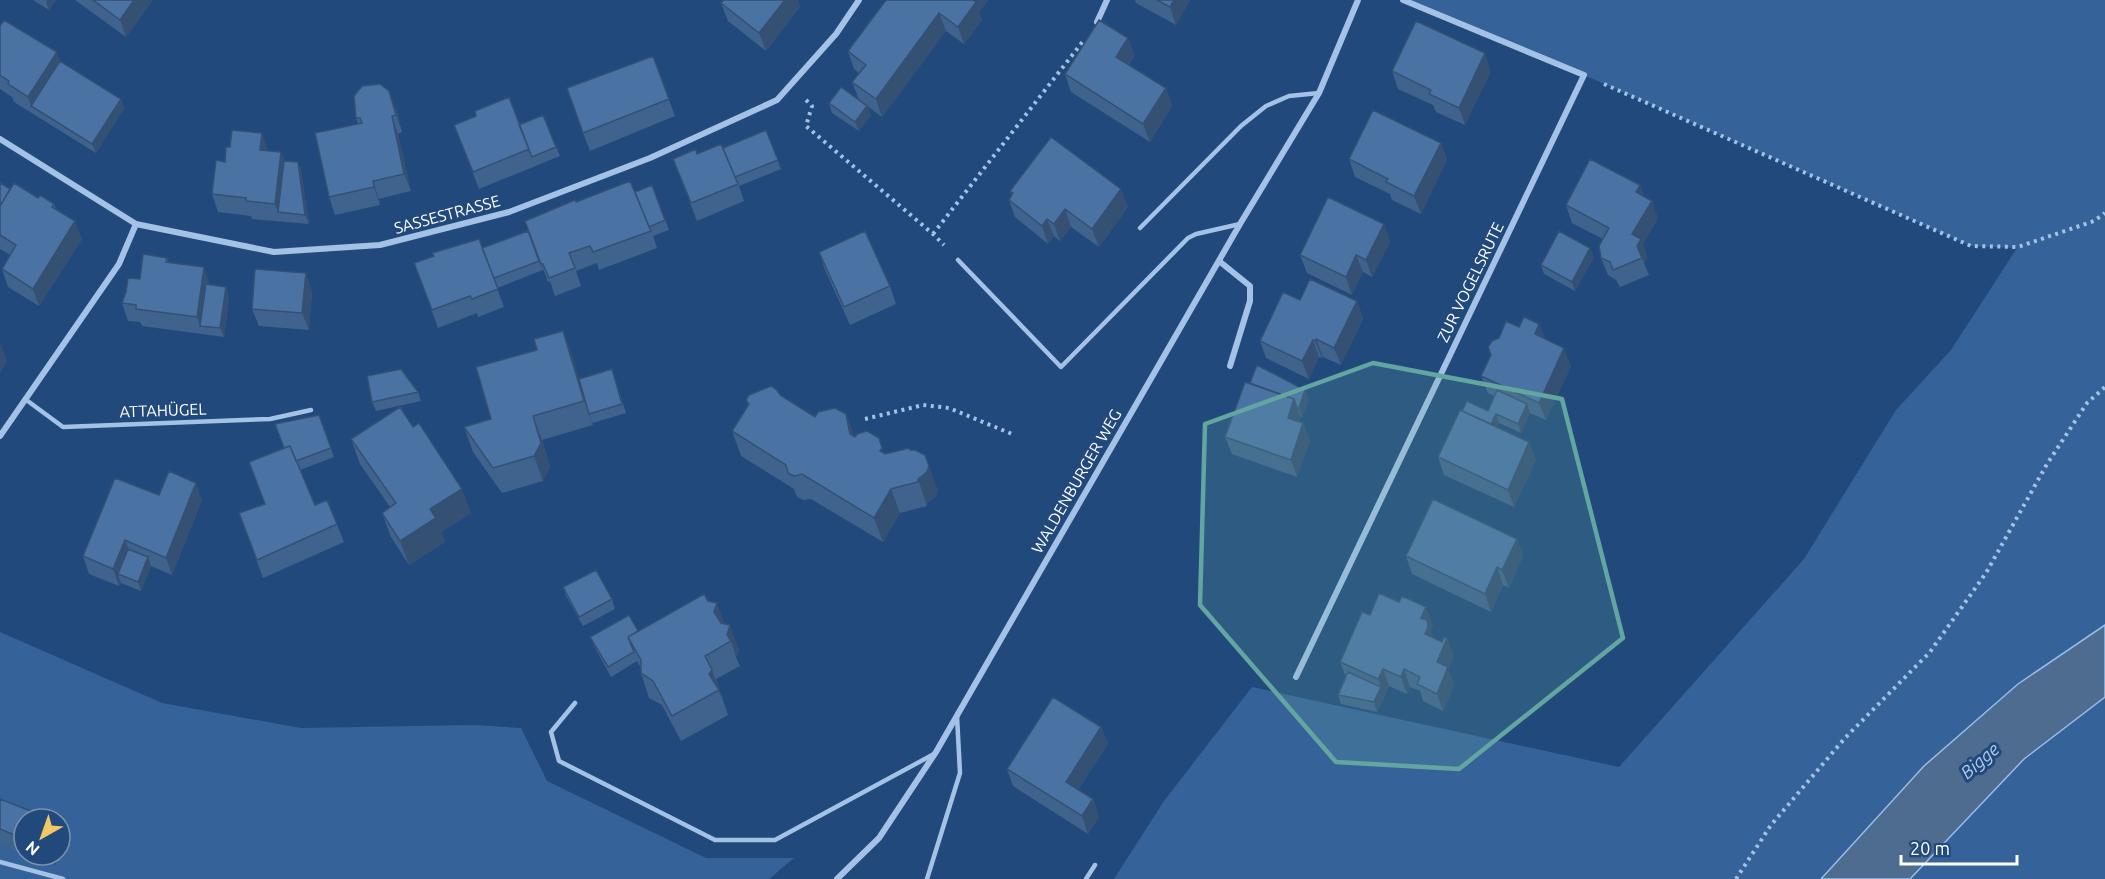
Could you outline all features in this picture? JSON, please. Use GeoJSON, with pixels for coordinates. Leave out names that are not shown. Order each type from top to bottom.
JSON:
{"type":"FeatureCollection","features":[{"type":"Feature","properties":{"kind":"street","name":"SASSESTRASSE"},"geometry":{"type":"LineString","coordinates":[[0,139],[136,224],[274,252],[380,245],[509,212],[650,158],[777,100],[836,34],[859,0]]}},
{"type":"Feature","properties":{"kind":"street"},"geometry":{"type":"LineString","coordinates":[[1097,22],[1107,0]]}},
{"type":"Feature","properties":{"kind":"street","name":"WALDENBURGER WEG"},"geometry":{"type":"LineString","coordinates":[[837,879],[879,838],[936,752],[1240,224],[1319,93],[1358,0]]}},
{"type":"Feature","properties":{"kind":"street"},"geometry":{"type":"LineString","coordinates":[[1403,0],[1584,75]]}},
{"type":"Feature","properties":{"kind":"street","name":"ZUR VOGELSRUTE"},"geometry":{"type":"LineString","coordinates":[[1296,677],[1584,75]]}},
{"type":"Feature","properties":{"kind":"street"},"geometry":{"type":"LineString","coordinates":[[0,436],[119,264],[136,224]]}},
{"type":"Feature","properties":{"kind":"street"},"geometry":{"type":"LineString","coordinates":[[1219,261],[1250,286],[1250,301],[1230,366]]}},
{"type":"Feature","properties":{"kind":"lane"},"geometry":{"type":"LineString","coordinates":[[1140,228],[1241,126],[1266,106],[1289,96],[1319,93]]}},
{"type":"Feature","properties":{"kind":"lane"},"geometry":{"type":"LineString","coordinates":[[958,260],[1061,367],[1188,238],[1240,224]]}},
{"type":"Feature","properties":{"kind":"lane","name":"ATTAHÜGEL"},"geometry":{"type":"LineString","coordinates":[[25,399],[63,427],[270,419],[311,410]]}},
{"type":"Feature","properties":{"kind":"lane"},"geometry":{"type":"LineString","coordinates":[[575,703],[551,732],[559,761],[715,840],[774,840],[936,752]]}},
{"type":"Feature","properties":{"kind":"lane"},"geometry":{"type":"LineString","coordinates":[[927,879],[960,773],[957,716]]}},
{"type":"Feature","properties":{"kind":"lane"},"geometry":{"type":"LineString","coordinates":[[0,862],[63,879]]}},
{"type":"Feature","properties":{"kind":"lane"},"geometry":{"type":"LineString","coordinates":[[1086,879],[1095,866]]}},
{"type":"Feature","properties":{"kind":"path"},"geometry":{"type":"LineString","coordinates":[[933,234],[1097,22]]}},
{"type":"Feature","properties":{"kind":"path"},"geometry":{"type":"LineString","coordinates":[[1584,75],[1971,246],[2018,247],[2094,221],[2105,213]]}},
{"type":"Feature","properties":{"kind":"path"},"geometry":{"type":"LineString","coordinates":[[790,85],[812,106],[806,126],[933,234],[958,260]]}},
{"type":"Feature","properties":{"kind":"path"},"geometry":{"type":"LineString","coordinates":[[1736,879],[1771,825],[1837,747],[1930,652],[1986,573],[2047,464],[2087,403],[2105,387]]}},
{"type":"Feature","properties":{"kind":"path"},"geometry":{"type":"LineString","coordinates":[[865,419],[922,405],[949,408],[1012,434]]}},
{"type":"Feature","properties":{"kind":"highlighted area"},"geometry":{"type":"Polygon","coordinates":[[[1373,363],[1562,399],[1623,638],[1459,769],[1336,762],[1200,605],[1205,424],[1373,363]]]}},
{"type":"Feature","properties":{"kind":"shaded area"},"geometry":{"type":"Polygon","coordinates":[[[1403,0],[2105,0],[2105,625],[2018,684],[1924,766],[1821,879],[1114,879],[1164,801],[1252,687],[1619,767],[1804,559],[1896,410],[1951,350],[2017,248],[1971,246],[1584,75],[1403,0]]]}},
{"type":"Feature","properties":{"kind":"shaded area"},"geometry":{"type":"Polygon","coordinates":[[[0,632],[162,703],[301,728],[474,725],[521,728],[547,781],[706,858],[794,858],[769,879],[0,879],[0,632]]]}},
{"type":"Feature","properties":{"kind":"shaded area"},"geometry":{"type":"Polygon","coordinates":[[[2105,697],[2105,879],[1910,879],[2024,759],[2105,697]]]}},
{"type":"Feature","properties":{"kind":"water","name":"Bigge"},"geometry":{"type":"Polygon","coordinates":[[[2105,625],[2105,697],[2024,759],[1910,879],[1821,879],[1924,766],[2018,684],[2105,625]]]}},
{"type":"Feature","properties":{"kind":"building"},"geometry":{"type":"Polygon","coordinates":[[[93,0],[134,0],[120,20],[93,0]]]}},
{"type":"Feature","properties":{"kind":"building"},"geometry":{"type":"Polygon","coordinates":[[[724,0],[785,0],[759,33],[721,3],[724,0]]]}},
{"type":"Feature","properties":{"kind":"building"},"geometry":{"type":"Polygon","coordinates":[[[886,0],[973,0],[976,2],[958,27],[939,13],[876,99],[852,82],[866,65],[848,51],[886,0]]]}},
{"type":"Feature","properties":{"kind":"building"},"geometry":{"type":"Polygon","coordinates":[[[1157,0],[1174,0],[1170,7],[1157,0]]]}},
{"type":"Feature","properties":{"kind":"building"},"geometry":{"type":"Polygon","coordinates":[[[4,20],[57,52],[28,97],[8,84],[9,81],[0,75],[0,26],[4,20]]]}},
{"type":"Feature","properties":{"kind":"building"},"geometry":{"type":"Polygon","coordinates":[[[1099,20],[1128,38],[1116,57],[1166,88],[1143,124],[1065,74],[1099,20]]]}},
{"type":"Feature","properties":{"kind":"building"},"geometry":{"type":"Polygon","coordinates":[[[1416,21],[1485,53],[1459,108],[1429,94],[1431,90],[1392,71],[1416,21]]]}},
{"type":"Feature","properties":{"kind":"building"},"geometry":{"type":"Polygon","coordinates":[[[653,56],[669,99],[583,133],[567,88],[653,56]]]}},
{"type":"Feature","properties":{"kind":"building"},"geometry":{"type":"Polygon","coordinates":[[[60,61],[121,99],[92,144],[31,106],[60,61]]]}},
{"type":"Feature","properties":{"kind":"building"},"geometry":{"type":"Polygon","coordinates":[[[380,84],[389,91],[396,115],[392,116],[404,174],[373,181],[374,187],[329,197],[315,133],[362,123],[360,118],[356,118],[354,96],[362,86],[380,84]]]}},
{"type":"Feature","properties":{"kind":"building"},"geometry":{"type":"Polygon","coordinates":[[[841,87],[867,106],[855,122],[829,103],[841,87]]]}},
{"type":"Feature","properties":{"kind":"building"},"geometry":{"type":"Polygon","coordinates":[[[509,97],[529,149],[473,172],[454,125],[476,116],[475,111],[509,97]]]}},
{"type":"Feature","properties":{"kind":"building"},"geometry":{"type":"Polygon","coordinates":[[[1373,110],[1441,143],[1414,196],[1386,182],[1388,179],[1349,159],[1373,110]]]}},
{"type":"Feature","properties":{"kind":"building"},"geometry":{"type":"Polygon","coordinates":[[[543,115],[556,147],[532,157],[519,125],[543,115]]]}},
{"type":"Feature","properties":{"kind":"building"},"geometry":{"type":"Polygon","coordinates":[[[232,130],[262,133],[260,150],[281,152],[275,204],[212,194],[216,160],[225,162],[226,147],[230,147],[232,130]]]}},
{"type":"Feature","properties":{"kind":"building"},"geometry":{"type":"Polygon","coordinates":[[[766,130],[778,160],[735,177],[723,148],[766,130]]]}},
{"type":"Feature","properties":{"kind":"building"},"geometry":{"type":"Polygon","coordinates":[[[1051,137],[1121,189],[1092,229],[1065,209],[1054,224],[1047,219],[1042,226],[1009,200],[1013,193],[1010,191],[1051,137]]]}},
{"type":"Feature","properties":{"kind":"building"},"geometry":{"type":"Polygon","coordinates":[[[721,144],[738,184],[691,203],[673,159],[696,149],[697,154],[721,144]]]}},
{"type":"Feature","properties":{"kind":"building"},"geometry":{"type":"Polygon","coordinates":[[[1590,159],[1640,185],[1636,192],[1652,201],[1632,234],[1641,239],[1637,246],[1642,258],[1613,270],[1610,262],[1601,258],[1599,246],[1609,228],[1566,205],[1590,159]]]}},
{"type":"Feature","properties":{"kind":"building"},"geometry":{"type":"Polygon","coordinates":[[[284,161],[298,162],[305,215],[278,212],[284,161]]]}},
{"type":"Feature","properties":{"kind":"building"},"geometry":{"type":"Polygon","coordinates":[[[630,181],[651,231],[593,252],[590,246],[569,253],[575,268],[549,278],[541,264],[525,221],[575,200],[576,202],[630,181]]]}},
{"type":"Feature","properties":{"kind":"building"},"geometry":{"type":"Polygon","coordinates":[[[0,183],[10,189],[0,206],[0,183]]]}},
{"type":"Feature","properties":{"kind":"building"},"geometry":{"type":"Polygon","coordinates":[[[14,183],[38,198],[40,195],[54,204],[52,207],[75,221],[33,289],[2,269],[16,245],[0,235],[0,206],[14,183]]]}},
{"type":"Feature","properties":{"kind":"building"},"geometry":{"type":"Polygon","coordinates":[[[652,185],[665,220],[649,227],[635,192],[652,185]]]}},
{"type":"Feature","properties":{"kind":"building"},"geometry":{"type":"Polygon","coordinates":[[[1328,197],[1384,224],[1366,260],[1356,255],[1346,277],[1300,255],[1328,197]]]}},
{"type":"Feature","properties":{"kind":"building"},"geometry":{"type":"Polygon","coordinates":[[[528,231],[539,261],[494,278],[482,248],[528,231]]]}},
{"type":"Feature","properties":{"kind":"building"},"geometry":{"type":"Polygon","coordinates":[[[865,231],[890,286],[844,307],[819,252],[865,231]]]}},
{"type":"Feature","properties":{"kind":"building"},"geometry":{"type":"Polygon","coordinates":[[[1559,231],[1590,248],[1572,282],[1541,265],[1559,231]]]}},
{"type":"Feature","properties":{"kind":"building"},"geometry":{"type":"Polygon","coordinates":[[[479,239],[498,289],[472,299],[470,296],[432,310],[414,263],[434,256],[432,253],[479,239]]]}},
{"type":"Feature","properties":{"kind":"building"},"geometry":{"type":"Polygon","coordinates":[[[143,254],[167,258],[166,262],[204,267],[197,317],[136,309],[136,305],[122,303],[128,278],[140,279],[143,254]]]}},
{"type":"Feature","properties":{"kind":"building"},"geometry":{"type":"Polygon","coordinates":[[[255,269],[306,273],[302,313],[252,309],[255,269]]]}},
{"type":"Feature","properties":{"kind":"building"},"geometry":{"type":"Polygon","coordinates":[[[1310,279],[1357,301],[1334,348],[1316,339],[1313,340],[1302,361],[1260,341],[1283,292],[1300,300],[1310,279]]]}},
{"type":"Feature","properties":{"kind":"building"},"geometry":{"type":"Polygon","coordinates":[[[206,284],[226,287],[220,328],[200,326],[206,284]]]}},
{"type":"Feature","properties":{"kind":"building"},"geometry":{"type":"Polygon","coordinates":[[[1524,317],[1539,324],[1535,334],[1564,348],[1539,403],[1481,376],[1491,355],[1488,347],[1492,341],[1499,338],[1506,321],[1519,327],[1524,317]]]}},
{"type":"Feature","properties":{"kind":"building"},"geometry":{"type":"Polygon","coordinates":[[[563,331],[584,401],[533,416],[541,443],[534,456],[493,468],[464,427],[491,419],[476,367],[537,350],[534,339],[563,331]]]}},
{"type":"Feature","properties":{"kind":"building"},"geometry":{"type":"Polygon","coordinates":[[[1257,365],[1305,390],[1299,408],[1294,399],[1250,383],[1257,365]]]}},
{"type":"Feature","properties":{"kind":"building"},"geometry":{"type":"Polygon","coordinates":[[[401,369],[418,392],[372,402],[367,376],[401,369]]]}},
{"type":"Feature","properties":{"kind":"building"},"geometry":{"type":"Polygon","coordinates":[[[612,369],[622,404],[589,414],[579,379],[612,369]]]}},
{"type":"Feature","properties":{"kind":"building"},"geometry":{"type":"Polygon","coordinates":[[[1245,382],[1294,399],[1288,418],[1303,423],[1291,460],[1225,437],[1245,382]]]}},
{"type":"Feature","properties":{"kind":"building"},"geometry":{"type":"Polygon","coordinates":[[[771,386],[780,395],[815,417],[818,412],[835,408],[846,414],[850,434],[855,437],[867,431],[879,438],[882,448],[880,451],[885,454],[909,448],[925,455],[929,466],[927,472],[918,479],[918,482],[891,489],[874,518],[802,474],[794,476],[788,473],[786,465],[732,431],[749,404],[746,400],[749,395],[771,386]]]}},
{"type":"Feature","properties":{"kind":"building"},"geometry":{"type":"Polygon","coordinates":[[[1497,390],[1527,404],[1518,424],[1496,414],[1491,424],[1462,411],[1467,401],[1488,411],[1497,390]]]}},
{"type":"Feature","properties":{"kind":"building"},"geometry":{"type":"Polygon","coordinates":[[[400,407],[413,427],[419,423],[462,489],[430,509],[436,518],[400,541],[382,513],[396,503],[351,439],[400,407]]]}},
{"type":"Feature","properties":{"kind":"building"},"geometry":{"type":"Polygon","coordinates":[[[1460,410],[1529,442],[1508,490],[1438,457],[1460,410]]]}},
{"type":"Feature","properties":{"kind":"building"},"geometry":{"type":"Polygon","coordinates":[[[319,415],[331,448],[296,461],[290,446],[284,448],[275,424],[319,415]]]}},
{"type":"Feature","properties":{"kind":"building"},"geometry":{"type":"Polygon","coordinates":[[[290,446],[315,505],[327,500],[337,524],[257,560],[239,513],[265,504],[249,462],[290,446]]]}},
{"type":"Feature","properties":{"kind":"building"},"geometry":{"type":"Polygon","coordinates":[[[169,471],[196,483],[166,558],[125,540],[113,569],[83,556],[115,478],[159,495],[169,471]]]}},
{"type":"Feature","properties":{"kind":"building"},"geometry":{"type":"Polygon","coordinates":[[[1433,499],[1517,539],[1502,570],[1497,567],[1485,594],[1406,556],[1433,499]]]}},
{"type":"Feature","properties":{"kind":"building"},"geometry":{"type":"Polygon","coordinates":[[[128,549],[148,557],[138,582],[118,574],[128,549]]]}},
{"type":"Feature","properties":{"kind":"building"},"geometry":{"type":"Polygon","coordinates":[[[596,570],[612,599],[579,617],[563,587],[596,570]]]}},
{"type":"Feature","properties":{"kind":"building"},"geometry":{"type":"Polygon","coordinates":[[[1379,593],[1399,602],[1402,596],[1426,607],[1421,618],[1427,620],[1428,627],[1425,634],[1442,642],[1444,637],[1447,638],[1437,662],[1448,667],[1437,694],[1417,684],[1420,677],[1404,669],[1401,677],[1383,669],[1378,679],[1340,662],[1362,612],[1370,615],[1379,593]]]}},
{"type":"Feature","properties":{"kind":"building"},"geometry":{"type":"Polygon","coordinates":[[[704,594],[708,601],[717,603],[714,612],[721,623],[730,625],[727,635],[731,641],[705,656],[712,670],[709,674],[719,690],[672,716],[653,681],[641,673],[641,660],[628,637],[704,594]]]}},
{"type":"Feature","properties":{"kind":"building"},"geometry":{"type":"Polygon","coordinates":[[[629,615],[638,631],[628,637],[634,652],[608,667],[590,637],[629,615]]]}},
{"type":"Feature","properties":{"kind":"building"},"geometry":{"type":"Polygon","coordinates":[[[1348,672],[1381,687],[1374,702],[1338,695],[1348,672]]]}},
{"type":"Feature","properties":{"kind":"building"},"geometry":{"type":"Polygon","coordinates":[[[1053,697],[1101,727],[1066,782],[1093,799],[1082,816],[1007,769],[1053,697]]]}},
{"type":"Feature","properties":{"kind":"building"},"geometry":{"type":"Polygon","coordinates":[[[0,799],[20,807],[12,807],[12,834],[0,829],[0,799]]]}}]}
